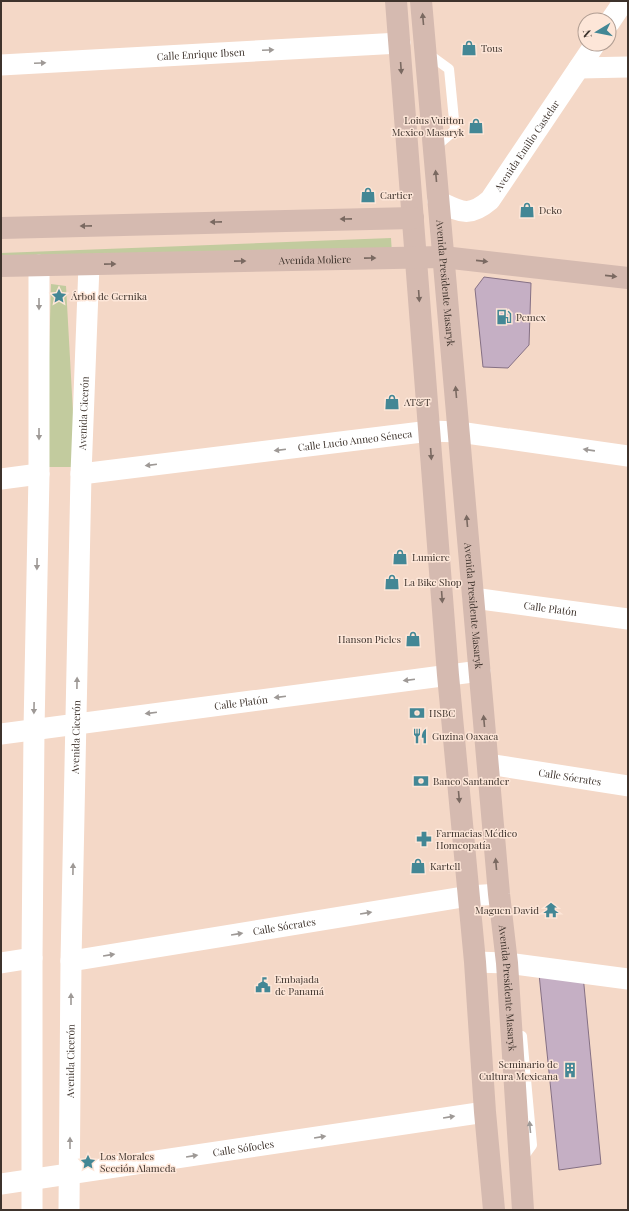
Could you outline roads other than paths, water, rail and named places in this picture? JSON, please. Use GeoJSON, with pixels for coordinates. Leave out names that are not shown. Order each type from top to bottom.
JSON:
{"type":"FeatureCollection","features":[{"type":"Feature","properties":{"kind":"street"},"geometry":{"type":"LineString","coordinates":[[396,1],[448,675],[475,962],[485,1112],[494,1210]]}},
{"type":"Feature","properties":{"kind":"street","name":"Avenida Presidente Masaryk"},"geometry":{"type":"LineString","coordinates":[[421,1],[499,894],[507,963],[523,1210]]}},
{"type":"Feature","properties":{"kind":"street"},"geometry":{"type":"LineString","coordinates":[[616,12],[624,1]]}},
{"type":"Feature","properties":{"kind":"street","name":"Calle Enrique Ibsen"},"geometry":{"type":"LineString","coordinates":[[1,65],[400,43]]}},
{"type":"Feature","properties":{"kind":"street","name":"Avenida Emilio Castelar"},"geometry":{"type":"LineString","coordinates":[[438,201],[454,209],[466,212],[479,209],[490,200],[590,52]]}},
{"type":"Feature","properties":{"kind":"street"},"geometry":{"type":"LineString","coordinates":[[579,68],[628,67]]}},
{"type":"Feature","properties":{"kind":"street"},"geometry":{"type":"LineString","coordinates":[[1,228],[413,218]]}},
{"type":"Feature","properties":{"kind":"street","name":"Avenida Moliere"},"geometry":{"type":"LineString","coordinates":[[1,266],[443,257],[628,278]]}},
{"type":"Feature","properties":{"kind":"street"},"geometry":{"type":"LineString","coordinates":[[32,1210],[32,958],[34,730],[39,474],[39,265]]}},
{"type":"Feature","properties":{"kind":"street","name":"Avenida Cicerón"},"geometry":{"type":"LineString","coordinates":[[69,1210],[71,961],[81,474],[89,265]]}},
{"type":"Feature","properties":{"kind":"street","name":"Calle Lucio Anneo Séneca"},"geometry":{"type":"LineString","coordinates":[[81,474],[430,432],[459,432],[628,456]]}},
{"type":"Feature","properties":{"kind":"street"},"geometry":{"type":"LineString","coordinates":[[1,479],[39,474]]}},
{"type":"Feature","properties":{"kind":"street","name":"Calle Platón"},"geometry":{"type":"LineString","coordinates":[[473,598],[628,619]]}},
{"type":"Feature","properties":{"kind":"street","name":"Calle Platón"},"geometry":{"type":"LineString","coordinates":[[1,734],[480,671]]}},
{"type":"Feature","properties":{"kind":"street","name":"Calle Sócrates"},"geometry":{"type":"LineString","coordinates":[[488,764],[628,786]]}},
{"type":"Feature","properties":{"kind":"street","name":"Calle Sócrates"},"geometry":{"type":"LineString","coordinates":[[71,961],[469,896],[499,894]]}},
{"type":"Feature","properties":{"kind":"street"},"geometry":{"type":"LineString","coordinates":[[1,963],[32,958]]}},
{"type":"Feature","properties":{"kind":"street"},"geometry":{"type":"LineString","coordinates":[[475,962],[507,963],[628,979]]}},
{"type":"Feature","properties":{"kind":"street","name":"Calle Sófocles"},"geometry":{"type":"LineString","coordinates":[[1,1184],[485,1112]]}},
{"type":"Feature","properties":{"kind":"place","name":"Tous"},"geometry":{"type":"Point","coordinates":[469,48]}},
{"type":"Feature","properties":{"kind":"place","name":"Loius Vuitton Mexico Masaryk"},"geometry":{"type":"Point","coordinates":[476,126]}},
{"type":"Feature","properties":{"kind":"place","name":"Cartier"},"geometry":{"type":"Point","coordinates":[368,195]}},
{"type":"Feature","properties":{"kind":"place","name":"Deko"},"geometry":{"type":"Point","coordinates":[527,210]}},
{"type":"Feature","properties":{"kind":"place","name":"Árbol de Gernika"},"geometry":{"type":"Point","coordinates":[59,296]}},
{"type":"Feature","properties":{"kind":"place","name":"Pemex"},"geometry":{"type":"Point","coordinates":[504,317]}},
{"type":"Feature","properties":{"kind":"place","name":"AT&T"},"geometry":{"type":"Point","coordinates":[392,402]}},
{"type":"Feature","properties":{"kind":"place","name":"Lumiere"},"geometry":{"type":"Point","coordinates":[400,557]}},
{"type":"Feature","properties":{"kind":"place","name":"La Bike Shop"},"geometry":{"type":"Point","coordinates":[392,582]}},
{"type":"Feature","properties":{"kind":"place","name":"Hanson Pieles"},"geometry":{"type":"Point","coordinates":[413,639]}},
{"type":"Feature","properties":{"kind":"place","name":"HSBC"},"geometry":{"type":"Point","coordinates":[417,713]}},
{"type":"Feature","properties":{"kind":"place","name":"Guzina Oaxaca"},"geometry":{"type":"Point","coordinates":[420,736]}},
{"type":"Feature","properties":{"kind":"place","name":"Banco Santander"},"geometry":{"type":"Point","coordinates":[421,781]}},
{"type":"Feature","properties":{"kind":"place","name":"Farmacias Médico Homeopatía"},"geometry":{"type":"Point","coordinates":[424,839]}},
{"type":"Feature","properties":{"kind":"place","name":"Kartell"},"geometry":{"type":"Point","coordinates":[418,866]}},
{"type":"Feature","properties":{"kind":"place","name":"Maguen David"},"geometry":{"type":"Point","coordinates":[551,910]}},
{"type":"Feature","properties":{"kind":"place","name":"Embajada de Panamá"},"geometry":{"type":"Point","coordinates":[263,985]}},
{"type":"Feature","properties":{"kind":"place","name":"Seminario de Cultura Mexicana"},"geometry":{"type":"Point","coordinates":[570,1070]}},
{"type":"Feature","properties":{"kind":"place","name":"Los Morales Sección Alameda"},"geometry":{"type":"Point","coordinates":[88,1162]}}]}
